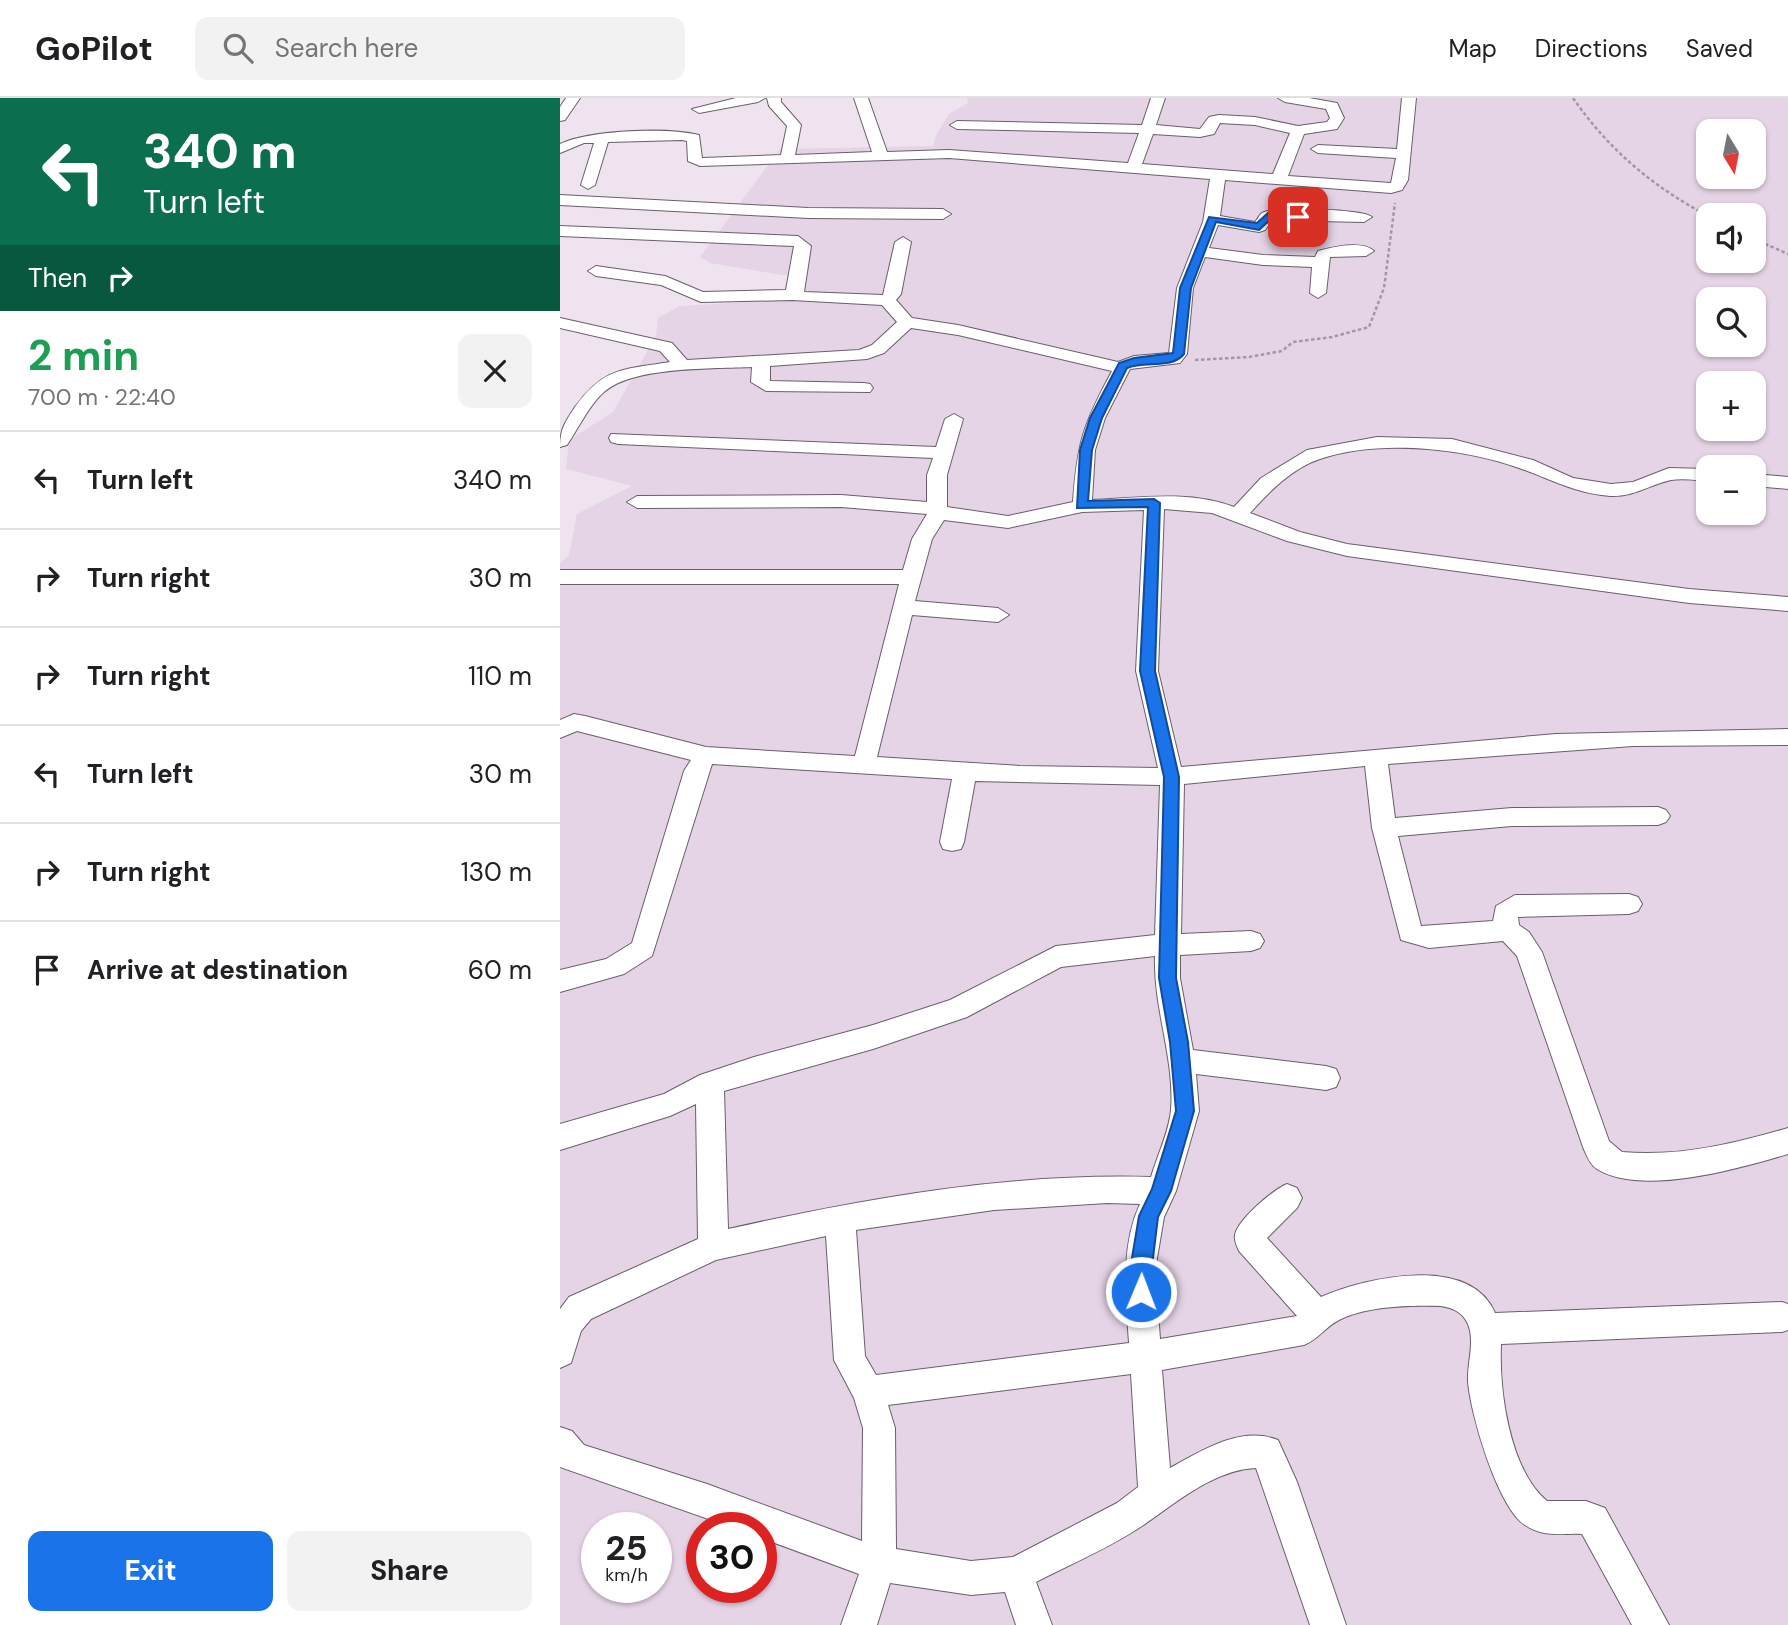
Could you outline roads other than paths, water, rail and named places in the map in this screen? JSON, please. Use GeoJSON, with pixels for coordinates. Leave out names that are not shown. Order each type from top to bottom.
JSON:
{"type":"FeatureCollection","features":[{"type":"Feature","properties":{"kind":"street"},"geometry":{"type":"LineString","coordinates":[[560,117],[573,98]]}},
{"type":"Feature","properties":{"kind":"street"},"geometry":{"type":"LineString","coordinates":[[699,109],[758,98]]}},
{"type":"Feature","properties":{"kind":"street"},"geometry":{"type":"LineString","coordinates":[[774,98],[774,103],[794,125],[787,159]]}},
{"type":"Feature","properties":{"kind":"street"},"geometry":{"type":"LineString","coordinates":[[861,98],[877,138],[880,155]]}},
{"type":"Feature","properties":{"kind":"street"},"geometry":{"type":"LineString","coordinates":[[1134,167],[1158,98]]}},
{"type":"Feature","properties":{"kind":"street"},"geometry":{"type":"LineString","coordinates":[[957,125],[1147,129],[1206,133],[1214,120],[1225,119],[1298,130],[1332,126],[1337,118],[1334,107],[1285,98]]}},
{"type":"Feature","properties":{"kind":"street"},"geometry":{"type":"LineString","coordinates":[[560,149],[582,138],[694,138],[695,161],[700,162],[880,155],[988,156],[1397,187],[1401,180],[1409,98]]}},
{"type":"Feature","properties":{"kind":"street"},"geometry":{"type":"LineString","coordinates":[[1279,179],[1298,130]]}},
{"type":"Feature","properties":{"kind":"street"},"geometry":{"type":"LineString","coordinates":[[588,185],[603,137]]}},
{"type":"Feature","properties":{"kind":"street"},"geometry":{"type":"LineString","coordinates":[[1318,149],[1402,154]]}},
{"type":"Feature","properties":{"kind":"street"},"geometry":{"type":"LineString","coordinates":[[1082,506],[1086,450],[1096,418],[1125,363],[1174,359],[1178,354],[1185,288],[1212,219],[1218,174]]}},
{"type":"Feature","properties":{"kind":"street"},"geometry":{"type":"LineString","coordinates":[[560,200],[808,213],[943,214]]}},
{"type":"Feature","properties":{"kind":"street"},"geometry":{"type":"LineString","coordinates":[[1212,219],[1259,227],[1268,216],[1298,217],[1324,212],[1364,217]]}},
{"type":"Feature","properties":{"kind":"street"},"geometry":{"type":"LineString","coordinates":[[796,295],[794,290],[808,213]]}},
{"type":"Feature","properties":{"kind":"street"},"geometry":{"type":"LineString","coordinates":[[560,231],[801,243]]}},
{"type":"Feature","properties":{"kind":"street"},"geometry":{"type":"LineString","coordinates":[[887,300],[895,288],[903,242]]}},
{"type":"Feature","properties":{"kind":"street"},"geometry":{"type":"LineString","coordinates":[[1199,251],[1263,260],[1320,262]]}},
{"type":"Feature","properties":{"kind":"street"},"geometry":{"type":"LineString","coordinates":[[1318,293],[1320,262],[1328,252],[1366,251]]}},
{"type":"Feature","properties":{"kind":"street"},"geometry":{"type":"LineString","coordinates":[[596,271],[665,281],[701,297],[796,295],[805,299],[887,300],[907,321],[1122,368]]}},
{"type":"Feature","properties":{"kind":"street"},"geometry":{"type":"LineString","coordinates":[[560,441],[590,396],[608,381],[633,372],[871,352],[907,321]]}},
{"type":"Feature","properties":{"kind":"street"},"geometry":{"type":"LineString","coordinates":[[560,323],[666,347],[676,354],[681,366]]}},
{"type":"Feature","properties":{"kind":"street"},"geometry":{"type":"LineString","coordinates":[[761,362],[760,382],[766,386],[864,388]]}},
{"type":"Feature","properties":{"kind":"street"},"geometry":{"type":"LineString","coordinates":[[863,764],[911,578],[936,512],[937,475],[954,419]]}},
{"type":"Feature","properties":{"kind":"street"},"geometry":{"type":"LineString","coordinates":[[618,439],[943,453]]}},
{"type":"Feature","properties":{"kind":"street"},"geometry":{"type":"LineString","coordinates":[[1238,514],[1268,482],[1314,454],[1377,443],[1452,445],[1526,464],[1568,483],[1611,490],[1636,488],[1669,474],[1696,475]]}},
{"type":"Feature","properties":{"kind":"street"},"geometry":{"type":"LineString","coordinates":[[1766,481],[1788,483]]}},
{"type":"Feature","properties":{"kind":"street"},"geometry":{"type":"LineString","coordinates":[[637,502],[841,501],[1007,522],[1082,506],[1154,503],[1215,507],[1294,537],[1347,550],[1689,596],[1788,604]]}},
{"type":"Feature","properties":{"kind":"street"},"geometry":{"type":"LineString","coordinates":[[1154,503],[1147,671],[1172,777],[1167,978],[1185,1111],[1161,1191],[1149,1216],[1140,1270],[1155,1495]]}},
{"type":"Feature","properties":{"kind":"street"},"geometry":{"type":"LineString","coordinates":[[560,577],[911,578]]}},
{"type":"Feature","properties":{"kind":"street"},"geometry":{"type":"LineString","coordinates":[[904,607],[999,615]]}},
{"type":"Feature","properties":{"kind":"street"},"geometry":{"type":"LineString","coordinates":[[565,723],[706,755],[965,772],[1172,777],[1571,739],[1689,734],[1788,737]]}},
{"type":"Feature","properties":{"kind":"street"},"geometry":{"type":"LineString","coordinates":[[560,981],[615,967],[632,960],[643,949],[696,771],[706,755]]}},
{"type":"Feature","properties":{"kind":"street"},"geometry":{"type":"LineString","coordinates":[[1375,756],[1384,828],[1410,933],[1417,938],[1507,930],[1520,939],[1529,952],[1597,1147],[1605,1159],[1620,1165],[1713,1161],[1788,1141]]}},
{"type":"Feature","properties":{"kind":"street"},"geometry":{"type":"LineString","coordinates":[[952,842],[965,772]]}},
{"type":"Feature","properties":{"kind":"street"},"geometry":{"type":"LineString","coordinates":[[1384,828],[1512,817],[1658,816]]}},
{"type":"Feature","properties":{"kind":"street"},"geometry":{"type":"LineString","coordinates":[[1507,930],[1505,913],[1515,905],[1629,904]]}},
{"type":"Feature","properties":{"kind":"street"},"geometry":{"type":"LineString","coordinates":[[560,1137],[670,1104],[710,1084],[958,1009],[1056,957],[1124,947],[1251,941]]}},
{"type":"Feature","properties":{"kind":"street"},"geometry":{"type":"LineString","coordinates":[[1180,1060],[1326,1077]]}},
{"type":"Feature","properties":{"kind":"street"},"geometry":{"type":"LineString","coordinates":[[710,1084],[713,1247]]}},
{"type":"Feature","properties":{"kind":"street"},"geometry":{"type":"LineString","coordinates":[[563,1333],[580,1308],[713,1247],[840,1221],[1044,1192],[1124,1188],[1161,1191]]}},
{"type":"Feature","properties":{"kind":"street"},"geometry":{"type":"LineString","coordinates":[[1287,1198],[1250,1234],[1250,1241],[1318,1316]]}},
{"type":"Feature","properties":{"kind":"street"},"geometry":{"type":"LineString","coordinates":[[840,1221],[849,1360],[868,1392],[879,1427],[879,1564],[859,1625]]}},
{"type":"Feature","properties":{"kind":"street"},"geometry":{"type":"LineString","coordinates":[[868,1392],[1145,1357],[1304,1330],[1318,1316],[1356,1300],[1409,1292],[1449,1290],[1463,1294],[1474,1303],[1485,1329],[1484,1383],[1491,1420],[1517,1490],[1535,1513],[1549,1519],[1583,1515],[1592,1520],[1651,1625]]}},
{"type":"Feature","properties":{"kind":"street"},"geometry":{"type":"LineString","coordinates":[[1485,1329],[1782,1317]]}},
{"type":"Feature","properties":{"kind":"street"},"geometry":{"type":"LineString","coordinates":[[560,1443],[574,1458],[707,1501],[879,1564],[971,1578],[1016,1574],[1129,1515],[1155,1495],[1238,1452],[1254,1449],[1266,1452],[1280,1482],[1328,1625]]}},
{"type":"Feature","properties":{"kind":"street"},"geometry":{"type":"LineString","coordinates":[[1016,1574],[1034,1625]]}}]}
